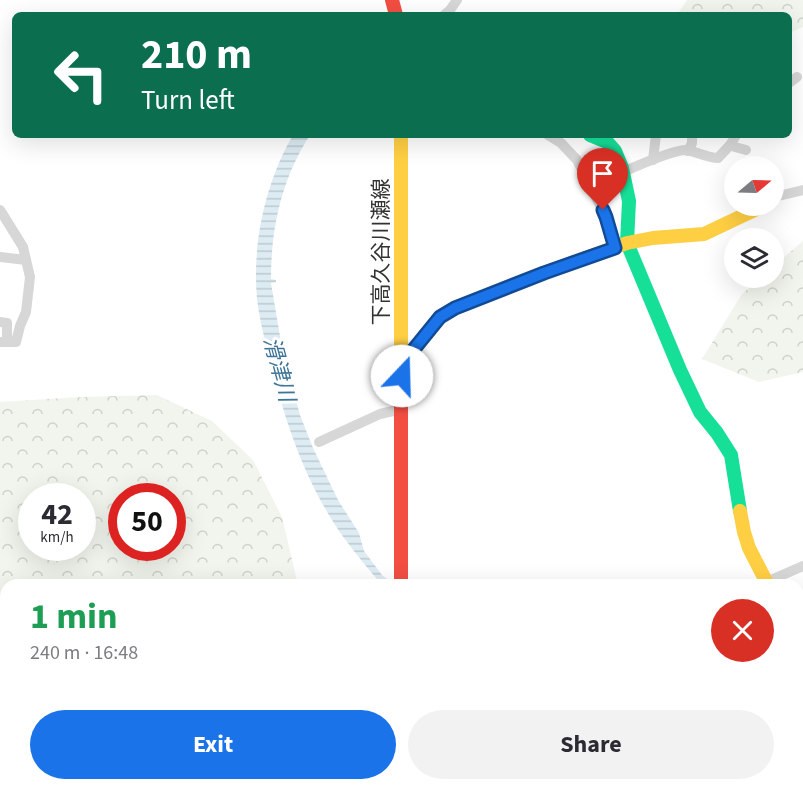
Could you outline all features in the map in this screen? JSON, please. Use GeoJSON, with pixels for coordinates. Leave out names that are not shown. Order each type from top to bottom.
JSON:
{"type":"FeatureCollection","features":[{"type":"Feature","properties":{"kind":"street"},"geometry":{"type":"LineString","coordinates":[[448,12],[457,0]]}},
{"type":"Feature","properties":{"kind":"street","name":"下高久谷川瀬線"},"geometry":{"type":"LineString","coordinates":[[401,138],[401,579]]}},
{"type":"Feature","properties":{"kind":"street"},"geometry":{"type":"LineString","coordinates":[[553,138],[577,160],[621,245],[700,412],[731,455],[744,532],[749,548],[764,579]]}},
{"type":"Feature","properties":{"kind":"street"},"geometry":{"type":"LineString","coordinates":[[597,138],[607,142],[615,151],[623,172],[629,201],[621,245]]}},
{"type":"Feature","properties":{"kind":"street"},"geometry":{"type":"LineString","coordinates":[[653,160],[656,138]]}},
{"type":"Feature","properties":{"kind":"street"},"geometry":{"type":"LineString","coordinates":[[688,151],[692,138]]}},
{"type":"Feature","properties":{"kind":"street"},"geometry":{"type":"LineString","coordinates":[[623,172],[674,152],[688,151],[710,158],[718,158],[733,139]]}},
{"type":"Feature","properties":{"kind":"street"},"geometry":{"type":"LineString","coordinates":[[733,139],[735,147],[746,150]]}},
{"type":"Feature","properties":{"kind":"street"},"geometry":{"type":"LineString","coordinates":[[784,195],[803,190]]}},
{"type":"Feature","properties":{"kind":"street"},"geometry":{"type":"LineString","coordinates":[[0,210],[23,247],[30,277],[26,312],[16,342],[4,342],[7,323],[0,322]]}},
{"type":"Feature","properties":{"kind":"street"},"geometry":{"type":"LineString","coordinates":[[402,360],[440,317],[455,308],[621,245],[653,238],[704,234],[743,216]]}},
{"type":"Feature","properties":{"kind":"street"},"geometry":{"type":"LineString","coordinates":[[0,257],[26,260]]}},
{"type":"Feature","properties":{"kind":"street"},"geometry":{"type":"LineString","coordinates":[[319,442],[380,414],[402,409]]}},
{"type":"Feature","properties":{"kind":"street"},"geometry":{"type":"LineString","coordinates":[[777,579],[803,566]]}},
{"type":"Feature","properties":{"kind":"green space"},"geometry":{"type":"Polygon","coordinates":[[[687,0],[803,0],[803,27],[792,32],[792,12],[679,12],[687,0]]]}},
{"type":"Feature","properties":{"kind":"green space"},"geometry":{"type":"Polygon","coordinates":[[[803,241],[803,372],[759,382],[702,359],[742,294],[749,288],[784,288],[784,257],[803,241]]]}},
{"type":"Feature","properties":{"kind":"green space"},"geometry":{"type":"Polygon","coordinates":[[[157,395],[212,421],[253,460],[282,517],[297,579],[0,579],[0,402],[157,395]]]}},
{"type":"Feature","properties":{"kind":"water","name":"滑津川"},"geometry":{"type":"Polygon","coordinates":[[[291,138],[308,138],[285,186],[273,241],[271,279],[276,282],[271,283],[282,348],[300,415],[313,448],[338,500],[359,533],[364,551],[387,579],[377,579],[363,562],[344,538],[318,495],[289,427],[263,331],[256,278],[259,236],[268,193],[291,138]]]}},
{"type":"Feature","properties":{"kind":"traffic: fast"},"geometry":{"type":"LineString","coordinates":[[597,138],[607,142],[615,151],[622,168],[629,201],[627,243],[700,412],[731,455],[740,511]]}},
{"type":"Feature","properties":{"kind":"traffic: slow"},"geometry":{"type":"LineString","coordinates":[[401,138],[401,407]]}},
{"type":"Feature","properties":{"kind":"traffic: slow"},"geometry":{"type":"LineString","coordinates":[[402,360],[440,317],[455,308],[627,243],[653,238],[704,234],[742,216]]}},
{"type":"Feature","properties":{"kind":"traffic: slow"},"geometry":{"type":"LineString","coordinates":[[740,511],[749,548],[765,579]]}},
{"type":"Feature","properties":{"kind":"traffic: jam"},"geometry":{"type":"LineString","coordinates":[[392,0],[395,12]]}},
{"type":"Feature","properties":{"kind":"traffic: jam"},"geometry":{"type":"LineString","coordinates":[[401,407],[401,579]]}},
{"type":"Feature","properties":{"kind":"route"},"geometry":{"type":"LineString","coordinates":[[402,376],[402,360],[440,317],[455,308],[615,248],[603,210]]}}]}
